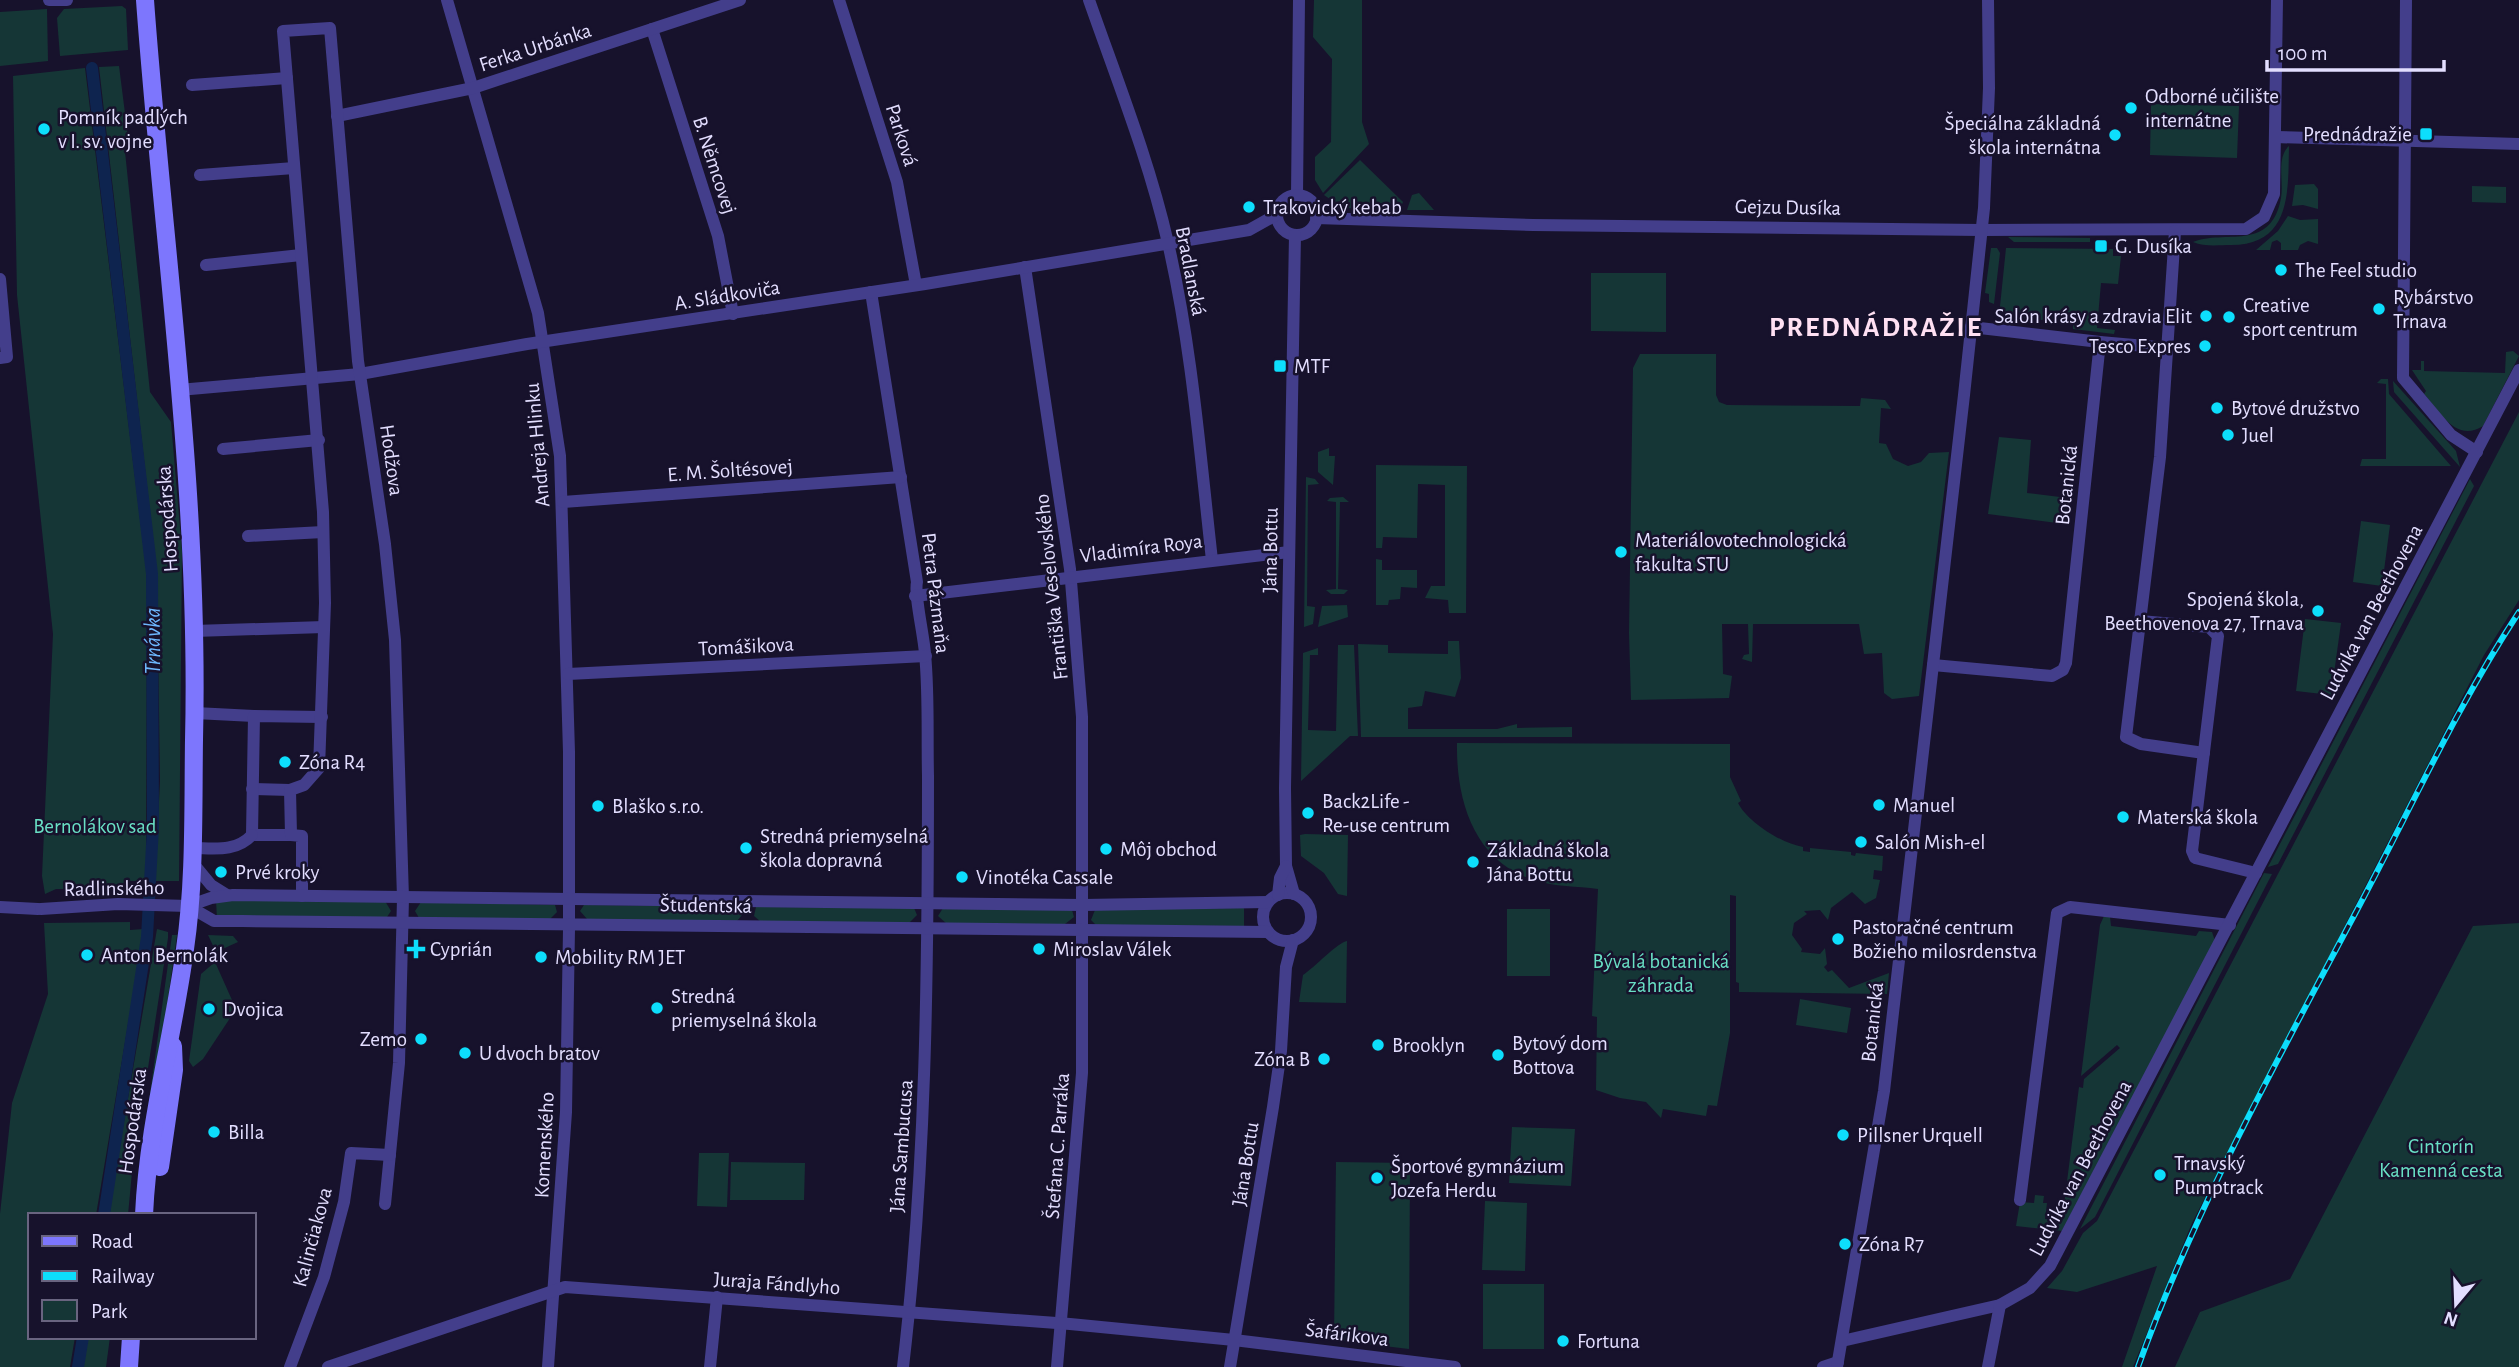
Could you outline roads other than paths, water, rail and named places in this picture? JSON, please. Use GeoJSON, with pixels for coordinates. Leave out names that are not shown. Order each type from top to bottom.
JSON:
{"type":"FeatureCollection","features":[{"type":"Feature","properties":{"kind":"street"},"geometry":{"type":"LineString","coordinates":[[50,1],[67,0]]}},
{"type":"Feature","properties":{"kind":"street","name":"Hospodárska"},"geometry":{"type":"LineString","coordinates":[[145,0],[192,530],[195,713],[188,906],[173,1035],[174,1070],[152,1213]]}},
{"type":"Feature","properties":{"kind":"street","name":"Andreja Hlinku"},"geometry":{"type":"LineString","coordinates":[[447,0],[545,341],[560,456],[563,502],[568,674],[569,900]]}},
{"type":"Feature","properties":{"kind":"street","name":"Ferka Urbánka"},"geometry":{"type":"LineString","coordinates":[[337,116],[473,88],[740,0]]}},
{"type":"Feature","properties":{"kind":"street","name":"Parková"},"geometry":{"type":"LineString","coordinates":[[839,0],[897,182],[916,285]]}},
{"type":"Feature","properties":{"kind":"street","name":"Bradlanská"},"geometry":{"type":"LineString","coordinates":[[1089,0],[1140,141],[1168,243],[1191,375],[1212,559]]}},
{"type":"Feature","properties":{"kind":"street"},"geometry":{"type":"LineString","coordinates":[[1297,195],[1299,0]]}},
{"type":"Feature","properties":{"kind":"street","name":"Botanická"},"geometry":{"type":"LineString","coordinates":[[1842,1341],[1884,1091],[1971,327],[1981,230],[1989,88],[1988,0]]}},
{"type":"Feature","properties":{"kind":"street"},"geometry":{"type":"LineString","coordinates":[[2277,0],[2275,137],[2519,144]]}},
{"type":"Feature","properties":{"kind":"street"},"geometry":{"type":"LineString","coordinates":[[2406,0],[2403,372],[2406,384],[2451,435],[2477,452]]}},
{"type":"Feature","properties":{"kind":"street","name":"Hodžova"},"geometry":{"type":"LineString","coordinates":[[287,78],[283,31],[330,28],[360,374],[392,601],[402,922]]}},
{"type":"Feature","properties":{"kind":"street","name":"B. Němcovej"},"geometry":{"type":"LineString","coordinates":[[652,29],[718,236],[733,314]]}},
{"type":"Feature","properties":{"kind":"street"},"geometry":{"type":"LineString","coordinates":[[192,85],[287,78],[319,440],[324,532],[323,717],[319,768],[304,785],[290,790],[252,789]]}},
{"type":"Feature","properties":{"kind":"street","name":"Gejzu Dusíka"},"geometry":{"type":"LineString","coordinates":[[1316,218],[1533,225],[2236,231],[2257,223],[2269,209],[2274,194],[2275,137]]}},
{"type":"Feature","properties":{"kind":"street"},"geometry":{"type":"LineString","coordinates":[[200,175],[294,168]]}},
{"type":"Feature","properties":{"kind":"street"},"geometry":{"type":"LineString","coordinates":[[1297,195],[1312,203],[1316,218],[1310,230],[1295,235],[1282,229],[1276,215],[1281,202],[1297,195]]}},
{"type":"Feature","properties":{"kind":"street","name":"A. Sládkoviča"},"geometry":{"type":"LineString","coordinates":[[179,390],[360,374],[545,341],[733,314],[1249,230],[1276,215]]}},
{"type":"Feature","properties":{"kind":"street"},"geometry":{"type":"LineString","coordinates":[[2175,231],[2160,457],[2126,737],[2141,744],[2204,753]]}},
{"type":"Feature","properties":{"kind":"street","name":"Jána Bottu"},"geometry":{"type":"LineString","coordinates":[[1230,1367],[1278,1074],[1286,967],[1293,940],[1307,930],[1311,916],[1305,901],[1294,894],[1286,866],[1295,235]]}},
{"type":"Feature","properties":{"kind":"street"},"geometry":{"type":"LineString","coordinates":[[206,265],[301,255]]}},
{"type":"Feature","properties":{"kind":"street","name":"Františka Veselovského"},"geometry":{"type":"LineString","coordinates":[[1025,267],[1050,416],[1080,655],[1082,928]]}},
{"type":"Feature","properties":{"kind":"street"},"geometry":{"type":"LineString","coordinates":[[0,279],[7,357],[0,358]]}},
{"type":"Feature","properties":{"kind":"street","name":"Petra Pázmaňa"},"geometry":{"type":"LineString","coordinates":[[871,292],[917,582],[915,596],[920,607],[926,656],[928,926]]}},
{"type":"Feature","properties":{"kind":"street"},"geometry":{"type":"LineString","coordinates":[[1971,327],[2168,348]]}},
{"type":"Feature","properties":{"kind":"street","name":"Botanická"},"geometry":{"type":"LineString","coordinates":[[1933,665],[2052,676],[2063,670],[2079,551],[2100,342]]}},
{"type":"Feature","properties":{"kind":"street","name":"Ludvika van Beethovena"},"geometry":{"type":"LineString","coordinates":[[1842,1341],[2000,1305],[2041,1278],[2060,1252],[2519,370]]}},
{"type":"Feature","properties":{"kind":"street"},"geometry":{"type":"LineString","coordinates":[[223,449],[319,440]]}},
{"type":"Feature","properties":{"kind":"street","name":"E. M. Šoltésovej"},"geometry":{"type":"LineString","coordinates":[[563,502],[901,477]]}},
{"type":"Feature","properties":{"kind":"street"},"geometry":{"type":"LineString","coordinates":[[248,536],[324,532]]}},
{"type":"Feature","properties":{"kind":"street","name":"Vladimíra Roya"},"geometry":{"type":"LineString","coordinates":[[915,596],[1289,552]]}},
{"type":"Feature","properties":{"kind":"street"},"geometry":{"type":"LineString","coordinates":[[2140,621],[2209,628],[2218,636],[2192,853],[2203,862],[2256,873]]}},
{"type":"Feature","properties":{"kind":"street"},"geometry":{"type":"LineString","coordinates":[[194,631],[324,627]]}},
{"type":"Feature","properties":{"kind":"street","name":"Tomášikova"},"geometry":{"type":"LineString","coordinates":[[568,674],[926,656]]}},
{"type":"Feature","properties":{"kind":"street"},"geometry":{"type":"LineString","coordinates":[[195,713],[323,717]]}},
{"type":"Feature","properties":{"kind":"street"},"geometry":{"type":"LineString","coordinates":[[252,835],[254,716]]}},
{"type":"Feature","properties":{"kind":"street"},"geometry":{"type":"LineString","coordinates":[[290,790],[291,835]]}},
{"type":"Feature","properties":{"kind":"street"},"geometry":{"type":"LineString","coordinates":[[227,895],[211,885],[191,854],[232,848],[252,835],[291,835],[302,836],[302,896]]}},
{"type":"Feature","properties":{"kind":"street","name":"Jána Bottu"},"geometry":{"type":"LineString","coordinates":[[1286,866],[1263,917],[1286,967]]}},
{"type":"Feature","properties":{"kind":"street"},"geometry":{"type":"LineString","coordinates":[[1273,898],[1294,894]]}},
{"type":"Feature","properties":{"kind":"street","name":"Študentská"},"geometry":{"type":"LineString","coordinates":[[188,906],[227,895],[1083,905],[1273,898]]}},
{"type":"Feature","properties":{"kind":"street","name":"Komenského"},"geometry":{"type":"LineString","coordinates":[[548,1367],[566,1112],[569,900]]}},
{"type":"Feature","properties":{"kind":"street","name":"Študentská"},"geometry":{"type":"LineString","coordinates":[[188,906],[214,921],[1082,928],[1272,935]]}},
{"type":"Feature","properties":{"kind":"street","name":"Radlinského"},"geometry":{"type":"LineString","coordinates":[[0,907],[40,909],[188,906]]}},
{"type":"Feature","properties":{"kind":"street","name":"Ludvika van Beethovena"},"geometry":{"type":"LineString","coordinates":[[2020,1200],[2057,913],[2070,907],[2230,925]]}},
{"type":"Feature","properties":{"kind":"street"},"geometry":{"type":"LineString","coordinates":[[386,1204],[398,1063],[402,922]]}},
{"type":"Feature","properties":{"kind":"street","name":"Jána Sambucusa"},"geometry":{"type":"LineString","coordinates":[[903,1367],[909,1312],[927,993],[928,926]]}},
{"type":"Feature","properties":{"kind":"street","name":"Štefana C. Parráka"},"geometry":{"type":"LineString","coordinates":[[1057,1367],[1082,1073],[1082,928]]}},
{"type":"Feature","properties":{"kind":"street"},"geometry":{"type":"LineString","coordinates":[[1272,935],[1293,940]]}},
{"type":"Feature","properties":{"kind":"street","name":"Hospodárska"},"geometry":{"type":"LineString","coordinates":[[144,1213],[162,1068],[173,1035]]}},
{"type":"Feature","properties":{"kind":"street","name":"Kalinčiakova"},"geometry":{"type":"LineString","coordinates":[[290,1367],[327,1266],[344,1202],[351,1153],[390,1155]]}},
{"type":"Feature","properties":{"kind":"street","name":"Juraja Fándlyho"},"geometry":{"type":"LineString","coordinates":[[328,1367],[565,1287],[1062,1323],[1234,1340]]}},
{"type":"Feature","properties":{"kind":"street"},"geometry":{"type":"LineString","coordinates":[[710,1367],[717,1297]]}},
{"type":"Feature","properties":{"kind":"street"},"geometry":{"type":"LineString","coordinates":[[1988,1367],[2000,1305]]}},
{"type":"Feature","properties":{"kind":"street"},"geometry":{"type":"LineString","coordinates":[[129,1367],[131,1339]]}},
{"type":"Feature","properties":{"kind":"street","name":"Šafárikova"},"geometry":{"type":"LineString","coordinates":[[1234,1340],[1455,1367]]}},
{"type":"Feature","properties":{"kind":"street"},"geometry":{"type":"LineString","coordinates":[[1823,1367],[1837,1365],[1842,1341]]}},
{"type":"Feature","properties":{"kind":"waterway","name":"Trnávka"},"geometry":{"type":"LineString","coordinates":[[92,68],[152,574],[153,827],[147,937],[104,1213]]}},
{"type":"Feature","properties":{"kind":"waterway","name":"Trnávka"},"geometry":{"type":"LineString","coordinates":[[78,1367],[83,1339]]}},
{"type":"Feature","properties":{"kind":"railway"},"geometry":{"type":"LineString","coordinates":[[2138,1367],[2185,1249],[2239,1135],[2454,721],[2519,612]]}},
{"type":"Feature","properties":{"kind":"place","name":"Odborné učilište internátne"},"geometry":{"type":"Point","coordinates":[2131,108]}},
{"type":"Feature","properties":{"kind":"place","name":"Pomník padlých v I. sv. vojne"},"geometry":{"type":"Point","coordinates":[44,129]}},
{"type":"Feature","properties":{"kind":"place","name":"Prednádražie"},"geometry":{"type":"Point","coordinates":[2426,134]}},
{"type":"Feature","properties":{"kind":"place","name":"Špeciálna základná škola internátna"},"geometry":{"type":"Point","coordinates":[2115,135]}},
{"type":"Feature","properties":{"kind":"place","name":"Trakovický kebab"},"geometry":{"type":"Point","coordinates":[1249,207]}},
{"type":"Feature","properties":{"kind":"place","name":"G. Dusíka"},"geometry":{"type":"Point","coordinates":[2101,246]}},
{"type":"Feature","properties":{"kind":"place","name":"The Feel studio"},"geometry":{"type":"Point","coordinates":[2281,270]}},
{"type":"Feature","properties":{"kind":"place","name":"Rybárstvo Trnava"},"geometry":{"type":"Point","coordinates":[2379,309]}},
{"type":"Feature","properties":{"kind":"place","name":"Salón krásy a zdravia Elit"},"geometry":{"type":"Point","coordinates":[2206,316]}},
{"type":"Feature","properties":{"kind":"place","name":"Creative sport centrum"},"geometry":{"type":"Point","coordinates":[2229,317]}},
{"type":"Feature","properties":{"kind":"place","name":"Tesco Expres"},"geometry":{"type":"Point","coordinates":[2205,346]}},
{"type":"Feature","properties":{"kind":"place","name":"MTF"},"geometry":{"type":"Point","coordinates":[1280,366]}},
{"type":"Feature","properties":{"kind":"place","name":"Bytové družstvo"},"geometry":{"type":"Point","coordinates":[2217,408]}},
{"type":"Feature","properties":{"kind":"place","name":"Juel"},"geometry":{"type":"Point","coordinates":[2228,435]}},
{"type":"Feature","properties":{"kind":"place","name":"Materiálovotechnologická fakulta STU"},"geometry":{"type":"Point","coordinates":[1621,552]}},
{"type":"Feature","properties":{"kind":"place","name":"Spojená škola, Beethovenova 27, Trnava"},"geometry":{"type":"Point","coordinates":[2318,611]}},
{"type":"Feature","properties":{"kind":"place","name":"Zóna R4"},"geometry":{"type":"Point","coordinates":[285,762]}},
{"type":"Feature","properties":{"kind":"place","name":"Manuel"},"geometry":{"type":"Point","coordinates":[1879,805]}},
{"type":"Feature","properties":{"kind":"place","name":"Blaško s.r.o."},"geometry":{"type":"Point","coordinates":[598,806]}},
{"type":"Feature","properties":{"kind":"place","name":"Back2Life - Re-use centrum"},"geometry":{"type":"Point","coordinates":[1308,813]}},
{"type":"Feature","properties":{"kind":"place","name":"Materská škola"},"geometry":{"type":"Point","coordinates":[2123,817]}},
{"type":"Feature","properties":{"kind":"place","name":"Salón Mish-el"},"geometry":{"type":"Point","coordinates":[1861,842]}},
{"type":"Feature","properties":{"kind":"place","name":"Stredná priemyselná škola dopravná"},"geometry":{"type":"Point","coordinates":[746,848]}},
{"type":"Feature","properties":{"kind":"place","name":"Môj obchod"},"geometry":{"type":"Point","coordinates":[1106,849]}},
{"type":"Feature","properties":{"kind":"place","name":"Základná škola Jána Bottu"},"geometry":{"type":"Point","coordinates":[1473,862]}},
{"type":"Feature","properties":{"kind":"place","name":"Prvé kroky"},"geometry":{"type":"Point","coordinates":[221,872]}},
{"type":"Feature","properties":{"kind":"place","name":"Vinotéka Cassale"},"geometry":{"type":"Point","coordinates":[962,877]}},
{"type":"Feature","properties":{"kind":"place","name":"Pastoračné centrum Božieho milosrdenstva"},"geometry":{"type":"Point","coordinates":[1838,939]}},
{"type":"Feature","properties":{"kind":"place","name":"Cyprián"},"geometry":{"type":"Point","coordinates":[416,949]}},
{"type":"Feature","properties":{"kind":"place","name":"Miroslav Válek"},"geometry":{"type":"Point","coordinates":[1039,949]}},
{"type":"Feature","properties":{"kind":"place","name":"Anton Bernolák"},"geometry":{"type":"Point","coordinates":[87,955]}},
{"type":"Feature","properties":{"kind":"place","name":"Mobility RM JET"},"geometry":{"type":"Point","coordinates":[541,957]}},
{"type":"Feature","properties":{"kind":"place","name":"Stredná priemyselná škola"},"geometry":{"type":"Point","coordinates":[657,1008]}},
{"type":"Feature","properties":{"kind":"place","name":"Dvojica"},"geometry":{"type":"Point","coordinates":[209,1009]}},
{"type":"Feature","properties":{"kind":"place","name":"Zemo"},"geometry":{"type":"Point","coordinates":[421,1039]}},
{"type":"Feature","properties":{"kind":"place","name":"Brooklyn"},"geometry":{"type":"Point","coordinates":[1378,1045]}},
{"type":"Feature","properties":{"kind":"place","name":"U dvoch bratov"},"geometry":{"type":"Point","coordinates":[465,1053]}},
{"type":"Feature","properties":{"kind":"place","name":"Bytový dom Bottova"},"geometry":{"type":"Point","coordinates":[1498,1055]}},
{"type":"Feature","properties":{"kind":"place","name":"Zóna B"},"geometry":{"type":"Point","coordinates":[1324,1059]}},
{"type":"Feature","properties":{"kind":"place","name":"Billa"},"geometry":{"type":"Point","coordinates":[214,1132]}},
{"type":"Feature","properties":{"kind":"place","name":"Pillsner Urquell"},"geometry":{"type":"Point","coordinates":[1843,1135]}},
{"type":"Feature","properties":{"kind":"place","name":"Trnavský Pumptrack"},"geometry":{"type":"Point","coordinates":[2160,1175]}},
{"type":"Feature","properties":{"kind":"place","name":"Športové gymnázium Jozefa Herdu"},"geometry":{"type":"Point","coordinates":[1377,1178]}},
{"type":"Feature","properties":{"kind":"place","name":"Zóna R7"},"geometry":{"type":"Point","coordinates":[1845,1244]}},
{"type":"Feature","properties":{"kind":"place","name":"Fortuna"},"geometry":{"type":"Point","coordinates":[1563,1341]}},
{"type":"Feature","properties":{"kind":"district","name":"PREDNÁDRAŽIE"},"geometry":{"type":"Point","coordinates":[1876,326]}},
{"type":"Feature","properties":{"kind":"park label","name":"Bernolákov sad"},"geometry":{"type":"Point","coordinates":[95,826]}},
{"type":"Feature","properties":{"kind":"park label","name":"Bývalá botanická záhrada"},"geometry":{"type":"Point","coordinates":[1661,973]}},
{"type":"Feature","properties":{"kind":"park label","name":"Cintorín Kamenná cesta"},"geometry":{"type":"Point","coordinates":[2441,1158]}}]}
